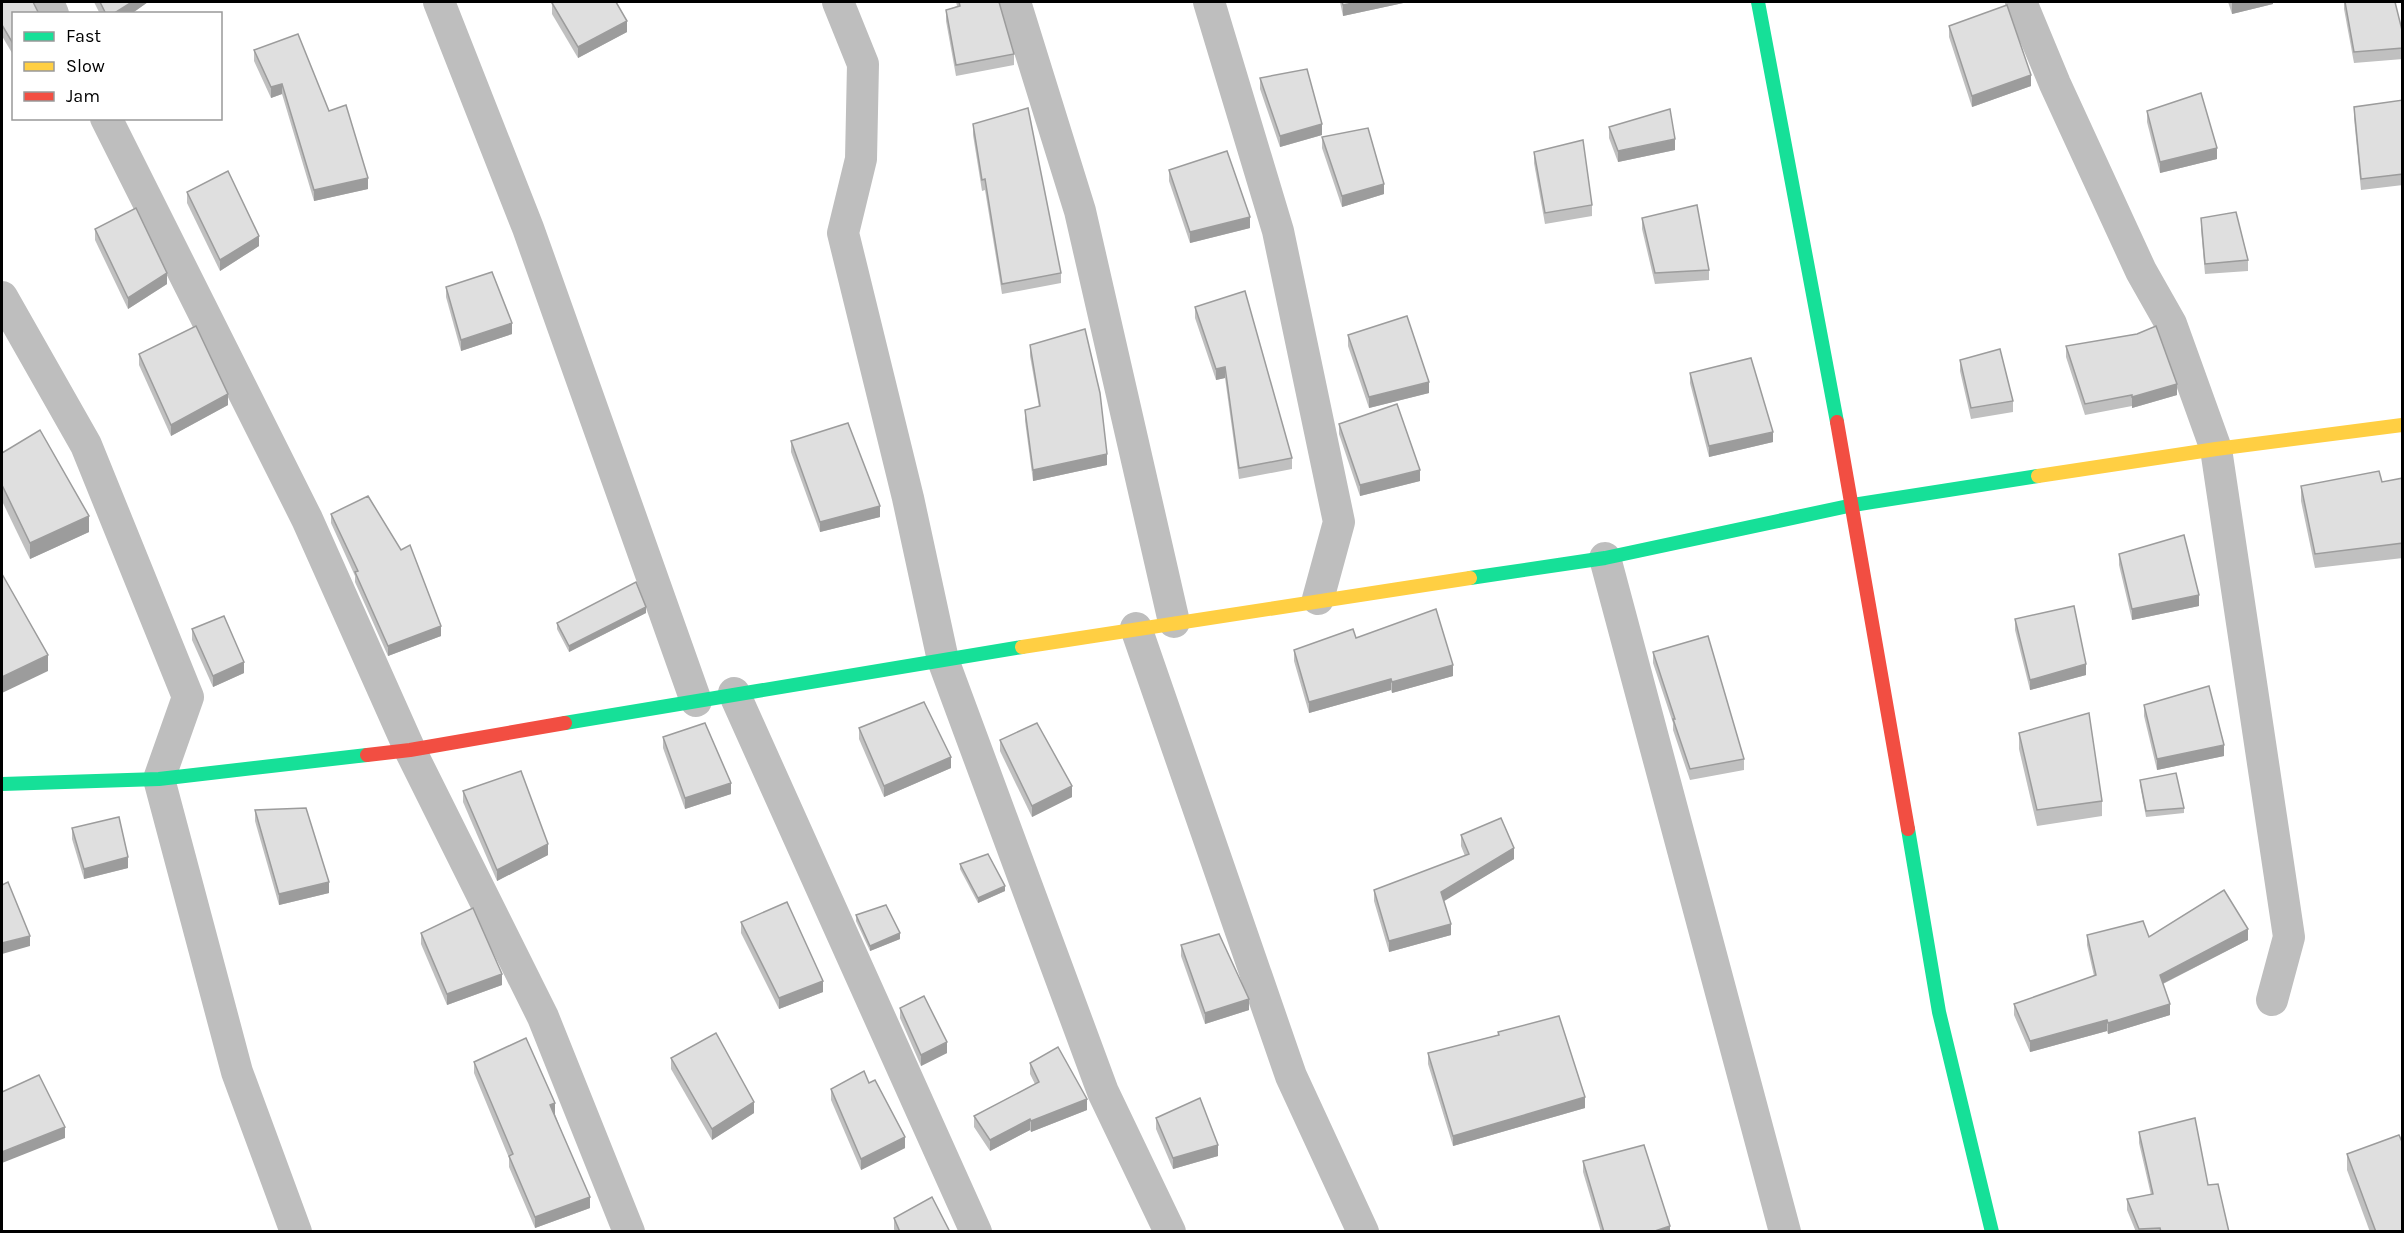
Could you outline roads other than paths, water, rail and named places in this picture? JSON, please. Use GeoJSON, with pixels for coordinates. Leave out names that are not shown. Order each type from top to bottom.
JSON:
{"type":"FeatureCollection","features":[{"type":"Feature","properties":{"kind":"street"},"geometry":{"type":"LineString","coordinates":[[440,2],[528,228],[696,701]]}},
{"type":"Feature","properties":{"kind":"street"},"geometry":{"type":"LineString","coordinates":[[838,2],[863,64],[861,159],[843,233],[908,498],[943,660],[1103,1092],[1170,1232]]}},
{"type":"Feature","properties":{"kind":"street"},"geometry":{"type":"LineString","coordinates":[[1016,2],[1080,211],[1174,622]]}},
{"type":"Feature","properties":{"kind":"street"},"geometry":{"type":"LineString","coordinates":[[1209,2],[1278,231],[1339,522],[1318,599]]}},
{"type":"Feature","properties":{"kind":"street"},"geometry":{"type":"LineString","coordinates":[[1758,2],[1853,505],[1939,1012],[1992,1232]]}},
{"type":"Feature","properties":{"kind":"street"},"geometry":{"type":"LineString","coordinates":[[2021,2],[2055,84],[2140,272],[2171,324],[2216,448],[2289,937],[2272,1000]]}},
{"type":"Feature","properties":{"kind":"street"},"geometry":{"type":"LineString","coordinates":[[107,120],[307,519],[410,750],[543,1017],[629,1232]]}},
{"type":"Feature","properties":{"kind":"street"},"geometry":{"type":"LineString","coordinates":[[2,297],[86,446],[188,697],[159,779],[237,1072],[296,1232]]}},
{"type":"Feature","properties":{"kind":"street"},"geometry":{"type":"LineString","coordinates":[[2,784],[159,779],[410,750],[734,693],[1136,628],[1318,599],[1605,558],[1853,505],[2216,448],[2403,425]]}},
{"type":"Feature","properties":{"kind":"street"},"geometry":{"type":"LineString","coordinates":[[1605,558],[1785,1232]]}},
{"type":"Feature","properties":{"kind":"street"},"geometry":{"type":"LineString","coordinates":[[1136,628],[1291,1076],[1363,1232]]}},
{"type":"Feature","properties":{"kind":"street"},"geometry":{"type":"LineString","coordinates":[[734,693],[975,1232]]}}]}
